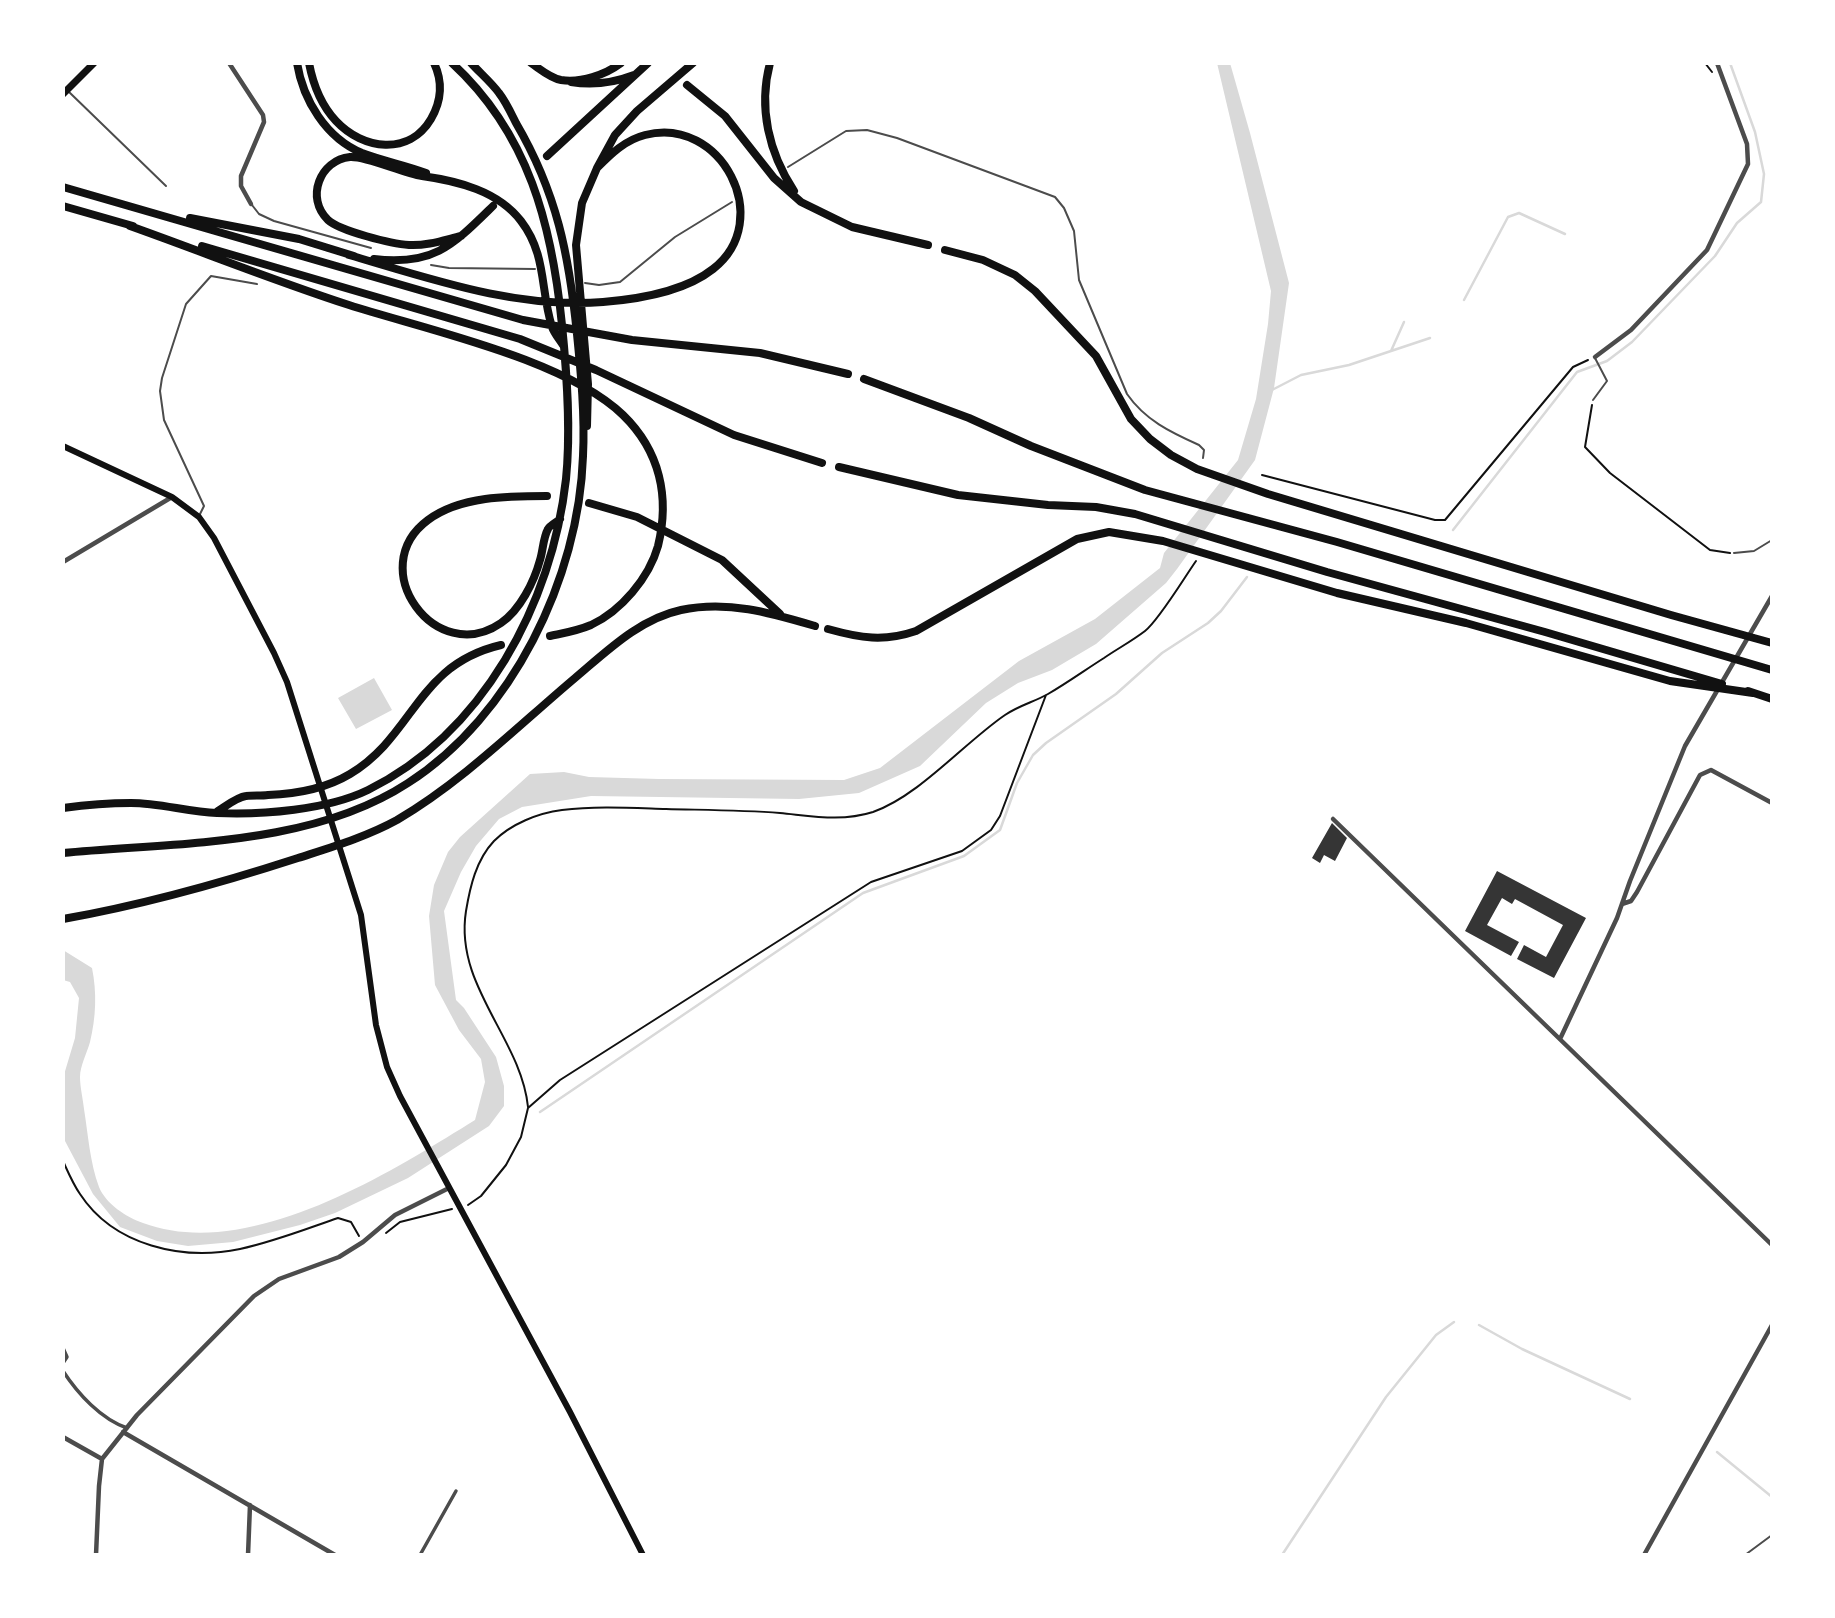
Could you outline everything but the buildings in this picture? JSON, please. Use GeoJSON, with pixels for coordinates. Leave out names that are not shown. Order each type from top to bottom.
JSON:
{"type":"FeatureCollection","features":[{"type":"Feature","properties":{"kind":"highway"},"geometry":{"type":"LineString","coordinates":[[297,63],[306,95],[317,114],[346,145],[438,178],[485,191],[506,205],[533,239],[552,329],[564,347]]}},
{"type":"Feature","properties":{"kind":"highway"},"geometry":{"type":"LineString","coordinates":[[309,63],[317,91],[335,120],[349,133],[387,146],[413,139],[427,125],[439,106],[441,83],[434,63]]}},
{"type":"Feature","properties":{"kind":"highway"},"geometry":{"type":"LineString","coordinates":[[63,808],[133,803],[216,813],[255,813],[344,800],[394,776],[437,743],[485,688],[517,639],[551,556],[566,477],[568,434],[564,347],[555,262],[536,190],[520,156],[496,114],[468,78],[452,63]]}},
{"type":"Feature","properties":{"kind":"highway"},"geometry":{"type":"LineString","coordinates":[[471,63],[499,93],[527,141],[555,206],[573,267]]}},
{"type":"Feature","properties":{"kind":"highway"},"geometry":{"type":"LineString","coordinates":[[531,63],[546,74],[587,85],[615,82],[636,74]]}},
{"type":"Feature","properties":{"kind":"highway"},"geometry":{"type":"LineString","coordinates":[[562,80],[596,76],[621,63]]}},
{"type":"Feature","properties":{"kind":"highway"},"geometry":{"type":"LineString","coordinates":[[547,156],[648,63]]}},
{"type":"Feature","properties":{"kind":"highway"},"geometry":{"type":"LineString","coordinates":[[63,853],[270,834],[320,824],[377,801],[432,767],[472,727],[496,698],[540,627],[564,562],[580,493],[583,400],[573,267],[582,203],[615,135],[629,119],[693,63]]}},
{"type":"Feature","properties":{"kind":"highway"},"geometry":{"type":"LineString","coordinates":[[770,63],[765,96],[767,129],[782,172],[801,202]]}},
{"type":"Feature","properties":{"kind":"highway"},"geometry":{"type":"LineString","coordinates":[[687,85],[725,116],[774,178],[801,202],[852,227],[928,245]]}},
{"type":"Feature","properties":{"kind":"highway"},"geometry":{"type":"LineString","coordinates":[[142,209],[299,239],[468,289],[520,299],[566,303],[603,302],[675,289],[701,278],[729,253],[738,233],[741,205],[735,181],[724,162],[708,147],[687,137],[667,133],[644,135],[621,146],[597,168]]}},
{"type":"Feature","properties":{"kind":"highway"},"geometry":{"type":"LineString","coordinates":[[438,178],[409,174],[353,157],[337,160],[325,169],[318,183],[316,196],[320,209],[328,220],[341,229],[408,245],[432,244],[461,236]]}},
{"type":"Feature","properties":{"kind":"highway"},"geometry":{"type":"LineString","coordinates":[[63,187],[523,320],[632,340],[760,354],[848,374]]}},
{"type":"Feature","properties":{"kind":"highway"},"geometry":{"type":"LineString","coordinates":[[63,206],[520,339],[596,370],[734,435],[822,463]]}},
{"type":"Feature","properties":{"kind":"highway"},"geometry":{"type":"LineString","coordinates":[[349,255],[396,260],[417,259],[444,250],[493,206]]}},
{"type":"Feature","properties":{"kind":"highway"},"geometry":{"type":"LineString","coordinates":[[130,226],[346,304],[486,347],[540,367],[594,393],[621,414],[645,443],[661,480],[664,517],[656,552],[634,590],[608,614],[584,627],[550,636]]}},
{"type":"Feature","properties":{"kind":"highway"},"geometry":{"type":"LineString","coordinates":[[945,250],[983,260],[1015,275],[1035,290],[1096,356],[1131,419],[1150,439],[1171,455],[1197,469],[1268,494],[1772,643]]}},
{"type":"Feature","properties":{"kind":"highway"},"geometry":{"type":"LineString","coordinates":[[864,379],[969,418],[1031,446],[1144,490],[1772,670]]}},
{"type":"Feature","properties":{"kind":"highway"},"geometry":{"type":"LineString","coordinates":[[839,467],[958,495],[1048,505],[1096,507],[1135,514],[1235,546],[1772,699]]}},
{"type":"Feature","properties":{"kind":"highway"},"geometry":{"type":"LineString","coordinates":[[547,496],[494,498],[445,510],[428,520],[416,531],[404,561],[408,596],[417,610],[431,623],[447,630],[482,632],[500,623],[511,613],[532,581],[548,528],[560,519]]}},
{"type":"Feature","properties":{"kind":"highway"},"geometry":{"type":"LineString","coordinates":[[589,503],[614,509],[658,527],[722,560],[782,616]]}},
{"type":"Feature","properties":{"kind":"highway"},"geometry":{"type":"LineString","coordinates":[[828,629],[867,639],[899,637],[956,610],[1077,539],[1092,533],[1109,531],[1130,534],[1226,560],[1337,593],[1466,623],[1670,681],[1752,693]]}},
{"type":"Feature","properties":{"kind":"highway"},"geometry":{"type":"LineString","coordinates":[[63,919],[155,900],[212,884],[286,862],[376,830],[416,808],[442,789],[640,626],[668,613],[693,608],[732,606],[816,626]]}},
{"type":"Feature","properties":{"kind":"highway"},"geometry":{"type":"LineString","coordinates":[[216,813],[244,796],[307,791],[348,776],[380,750],[421,695],[441,675],[465,658],[501,645]]}},
{"type":"Feature","properties":{"kind":"main road"},"geometry":{"type":"LineString","coordinates":[[65,92],[94,63]]}},
{"type":"Feature","properties":{"kind":"main road"},"geometry":{"type":"LineString","coordinates":[[63,446],[172,497],[199,517],[214,538],[287,682],[365,934],[374,1013],[381,1046],[400,1096],[570,1412],[643,1555]]}},
{"type":"Feature","properties":{"kind":"street"},"geometry":{"type":"LineString","coordinates":[[229,63],[264,122],[241,176],[241,186],[251,204]]}},
{"type":"Feature","properties":{"kind":"street"},"geometry":{"type":"LineString","coordinates":[[1596,360],[1631,330],[1707,250],[1748,164],[1747,144],[1717,63]]}},
{"type":"Feature","properties":{"kind":"street"},"geometry":{"type":"LineString","coordinates":[[63,562],[172,497]]}},
{"type":"Feature","properties":{"kind":"street"},"geometry":{"type":"LineString","coordinates":[[1560,1039],[1618,918],[1685,746],[1708,702],[1772,596]]}},
{"type":"Feature","properties":{"kind":"street"},"geometry":{"type":"LineString","coordinates":[[1622,904],[1631,901],[1637,892],[1700,775],[1711,770],[1772,803]]}},
{"type":"Feature","properties":{"kind":"street"},"geometry":{"type":"LineString","coordinates":[[1334,820],[1772,1245]]}},
{"type":"Feature","properties":{"kind":"street"},"geometry":{"type":"LineString","coordinates":[[96,1555],[102,1460],[137,1415],[254,1296],[279,1279],[339,1257],[363,1242],[395,1215],[449,1188]]}},
{"type":"Feature","properties":{"kind":"street"},"geometry":{"type":"LineString","coordinates":[[1644,1555],[1772,1325]]}},
{"type":"Feature","properties":{"kind":"street"},"geometry":{"type":"LineString","coordinates":[[63,1349],[67,1357],[63,1363]]}},
{"type":"Feature","properties":{"kind":"street"},"geometry":{"type":"LineString","coordinates":[[63,1371],[100,1412],[116,1424],[335,1555]]}},
{"type":"Feature","properties":{"kind":"street"},"geometry":{"type":"LineString","coordinates":[[63,1382],[69,1380]]}},
{"type":"Feature","properties":{"kind":"street"},"geometry":{"type":"LineString","coordinates":[[63,1437],[102,1460]]}},
{"type":"Feature","properties":{"kind":"street"},"geometry":{"type":"LineString","coordinates":[[420,1555],[456,1491]]}},
{"type":"Feature","properties":{"kind":"street"},"geometry":{"type":"LineString","coordinates":[[248,1555],[250,1505]]}},
{"type":"Feature","properties":{"kind":"lane"},"geometry":{"type":"LineString","coordinates":[[65,92],[166,186]]}},
{"type":"Feature","properties":{"kind":"lane"},"geometry":{"type":"LineString","coordinates":[[788,167],[846,131],[867,130],[897,138],[1055,197],[1070,219],[1077,241],[1079,280],[1127,394],[1137,408],[1154,423],[1199,445],[1204,450],[1203,458]]}},
{"type":"Feature","properties":{"kind":"lane"},"geometry":{"type":"LineString","coordinates":[[585,283],[599,285],[621,282],[675,237],[732,202]]}},
{"type":"Feature","properties":{"kind":"lane"},"geometry":{"type":"LineString","coordinates":[[251,204],[259,214],[274,221],[372,248]]}},
{"type":"Feature","properties":{"kind":"lane"},"geometry":{"type":"LineString","coordinates":[[431,265],[449,268],[539,267]]}},
{"type":"Feature","properties":{"kind":"lane"},"geometry":{"type":"LineString","coordinates":[[199,517],[204,506],[164,420],[160,391],[162,378],[186,304],[211,275],[257,284]]}},
{"type":"Feature","properties":{"kind":"lane"},"geometry":{"type":"LineString","coordinates":[[1593,400],[1606,381],[1596,360]]}},
{"type":"Feature","properties":{"kind":"lane"},"geometry":{"type":"LineString","coordinates":[[1734,553],[1754,551],[1772,540]]}},
{"type":"Feature","properties":{"kind":"lane"},"geometry":{"type":"LineString","coordinates":[[1745,1555],[1772,1535]]}},
{"type":"Feature","properties":{"kind":"path"},"geometry":{"type":"LineString","coordinates":[[1704,63],[1713,72]]}},
{"type":"Feature","properties":{"kind":"path"},"geometry":{"type":"LineString","coordinates":[[1262,475],[1435,520],[1445,520],[1573,367],[1596,360]]}},
{"type":"Feature","properties":{"kind":"path"},"geometry":{"type":"LineString","coordinates":[[1593,400],[1585,447],[1603,467],[1710,550],[1734,553]]}},
{"type":"Feature","properties":{"kind":"path"},"geometry":{"type":"LineString","coordinates":[[383,1236],[400,1222],[474,1202],[506,1166],[521,1137],[528,1108],[524,1086],[480,994],[467,955],[466,914],[470,893],[482,855],[495,839],[515,824],[560,810],[703,810],[824,818],[850,817],[874,811],[916,786],[1021,704],[1046,695],[1147,630],[1196,561]]}},
{"type":"Feature","properties":{"kind":"path"},"geometry":{"type":"LineString","coordinates":[[528,1108],[571,1073],[871,882],[962,851],[991,830],[1000,816],[1046,695]]}},
{"type":"Feature","properties":{"kind":"path"},"geometry":{"type":"LineString","coordinates":[[63,1161],[81,1195],[102,1219],[117,1230],[158,1249],[194,1252],[238,1249],[338,1218],[351,1222],[363,1242]]}},
{"type":"Feature","properties":{"kind":"shaded area"},"geometry":{"type":"Polygon","coordinates":[[[1217,63],[1230,63],[1289,283],[1274,388],[1255,460],[1166,583],[1096,644],[1052,670],[1018,683],[986,703],[920,766],[859,793],[799,799],[591,796],[522,807],[499,819],[476,846],[444,911],[456,1000],[496,1057],[504,1086],[504,1106],[489,1126],[408,1178],[335,1213],[300,1225],[233,1242],[188,1246],[157,1241],[120,1227],[93,1194],[65,1141],[63,1078],[75,1038],[79,998],[70,982],[63,980],[63,950],[92,968],[95,1014],[80,1081],[93,1168],[102,1193],[130,1217],[143,1223],[184,1232],[227,1231],[271,1222],[359,1187],[475,1120],[485,1082],[481,1059],[459,1030],[435,985],[429,916],[434,885],[448,852],[460,837],[530,774],[564,772],[589,777],[659,779],[844,780],[880,768],[1019,661],[1095,619],[1160,568],[1164,553],[1238,460],[1256,399],[1268,324],[1271,291],[1217,63]]]}},
{"type":"Feature","properties":{"kind":"shaded area"},"geometry":{"type":"Polygon","coordinates":[[[374,678],[392,710],[356,729],[338,698],[374,678]]]}},
{"type":"Feature","properties":{"kind":"waterway"},"geometry":{"type":"LineString","coordinates":[[1453,530],[1577,372],[1607,361],[1632,342],[1715,256],[1737,223],[1761,202],[1764,174],[1755,132],[1730,63]]}},
{"type":"Feature","properties":{"kind":"waterway"},"geometry":{"type":"LineString","coordinates":[[1464,300],[1508,217],[1519,213],[1565,234]]}},
{"type":"Feature","properties":{"kind":"waterway"},"geometry":{"type":"LineString","coordinates":[[1391,351],[1404,322]]}},
{"type":"Feature","properties":{"kind":"waterway"},"geometry":{"type":"LineString","coordinates":[[1270,391],[1301,375],[1349,365],[1430,338]]}},
{"type":"Feature","properties":{"kind":"waterway"},"geometry":{"type":"LineString","coordinates":[[540,1112],[863,893],[964,856],[1000,830],[1017,783],[1033,755],[1116,694],[1162,653],[1208,623],[1221,611],[1247,577]]}},
{"type":"Feature","properties":{"kind":"waterway"},"geometry":{"type":"LineString","coordinates":[[1282,1555],[1386,1397],[1436,1335],[1454,1322]]}},
{"type":"Feature","properties":{"kind":"waterway"},"geometry":{"type":"LineString","coordinates":[[1479,1325],[1522,1349],[1630,1399]]}},
{"type":"Feature","properties":{"kind":"waterway"},"geometry":{"type":"LineString","coordinates":[[1717,1452],[1772,1497]]}}]}
